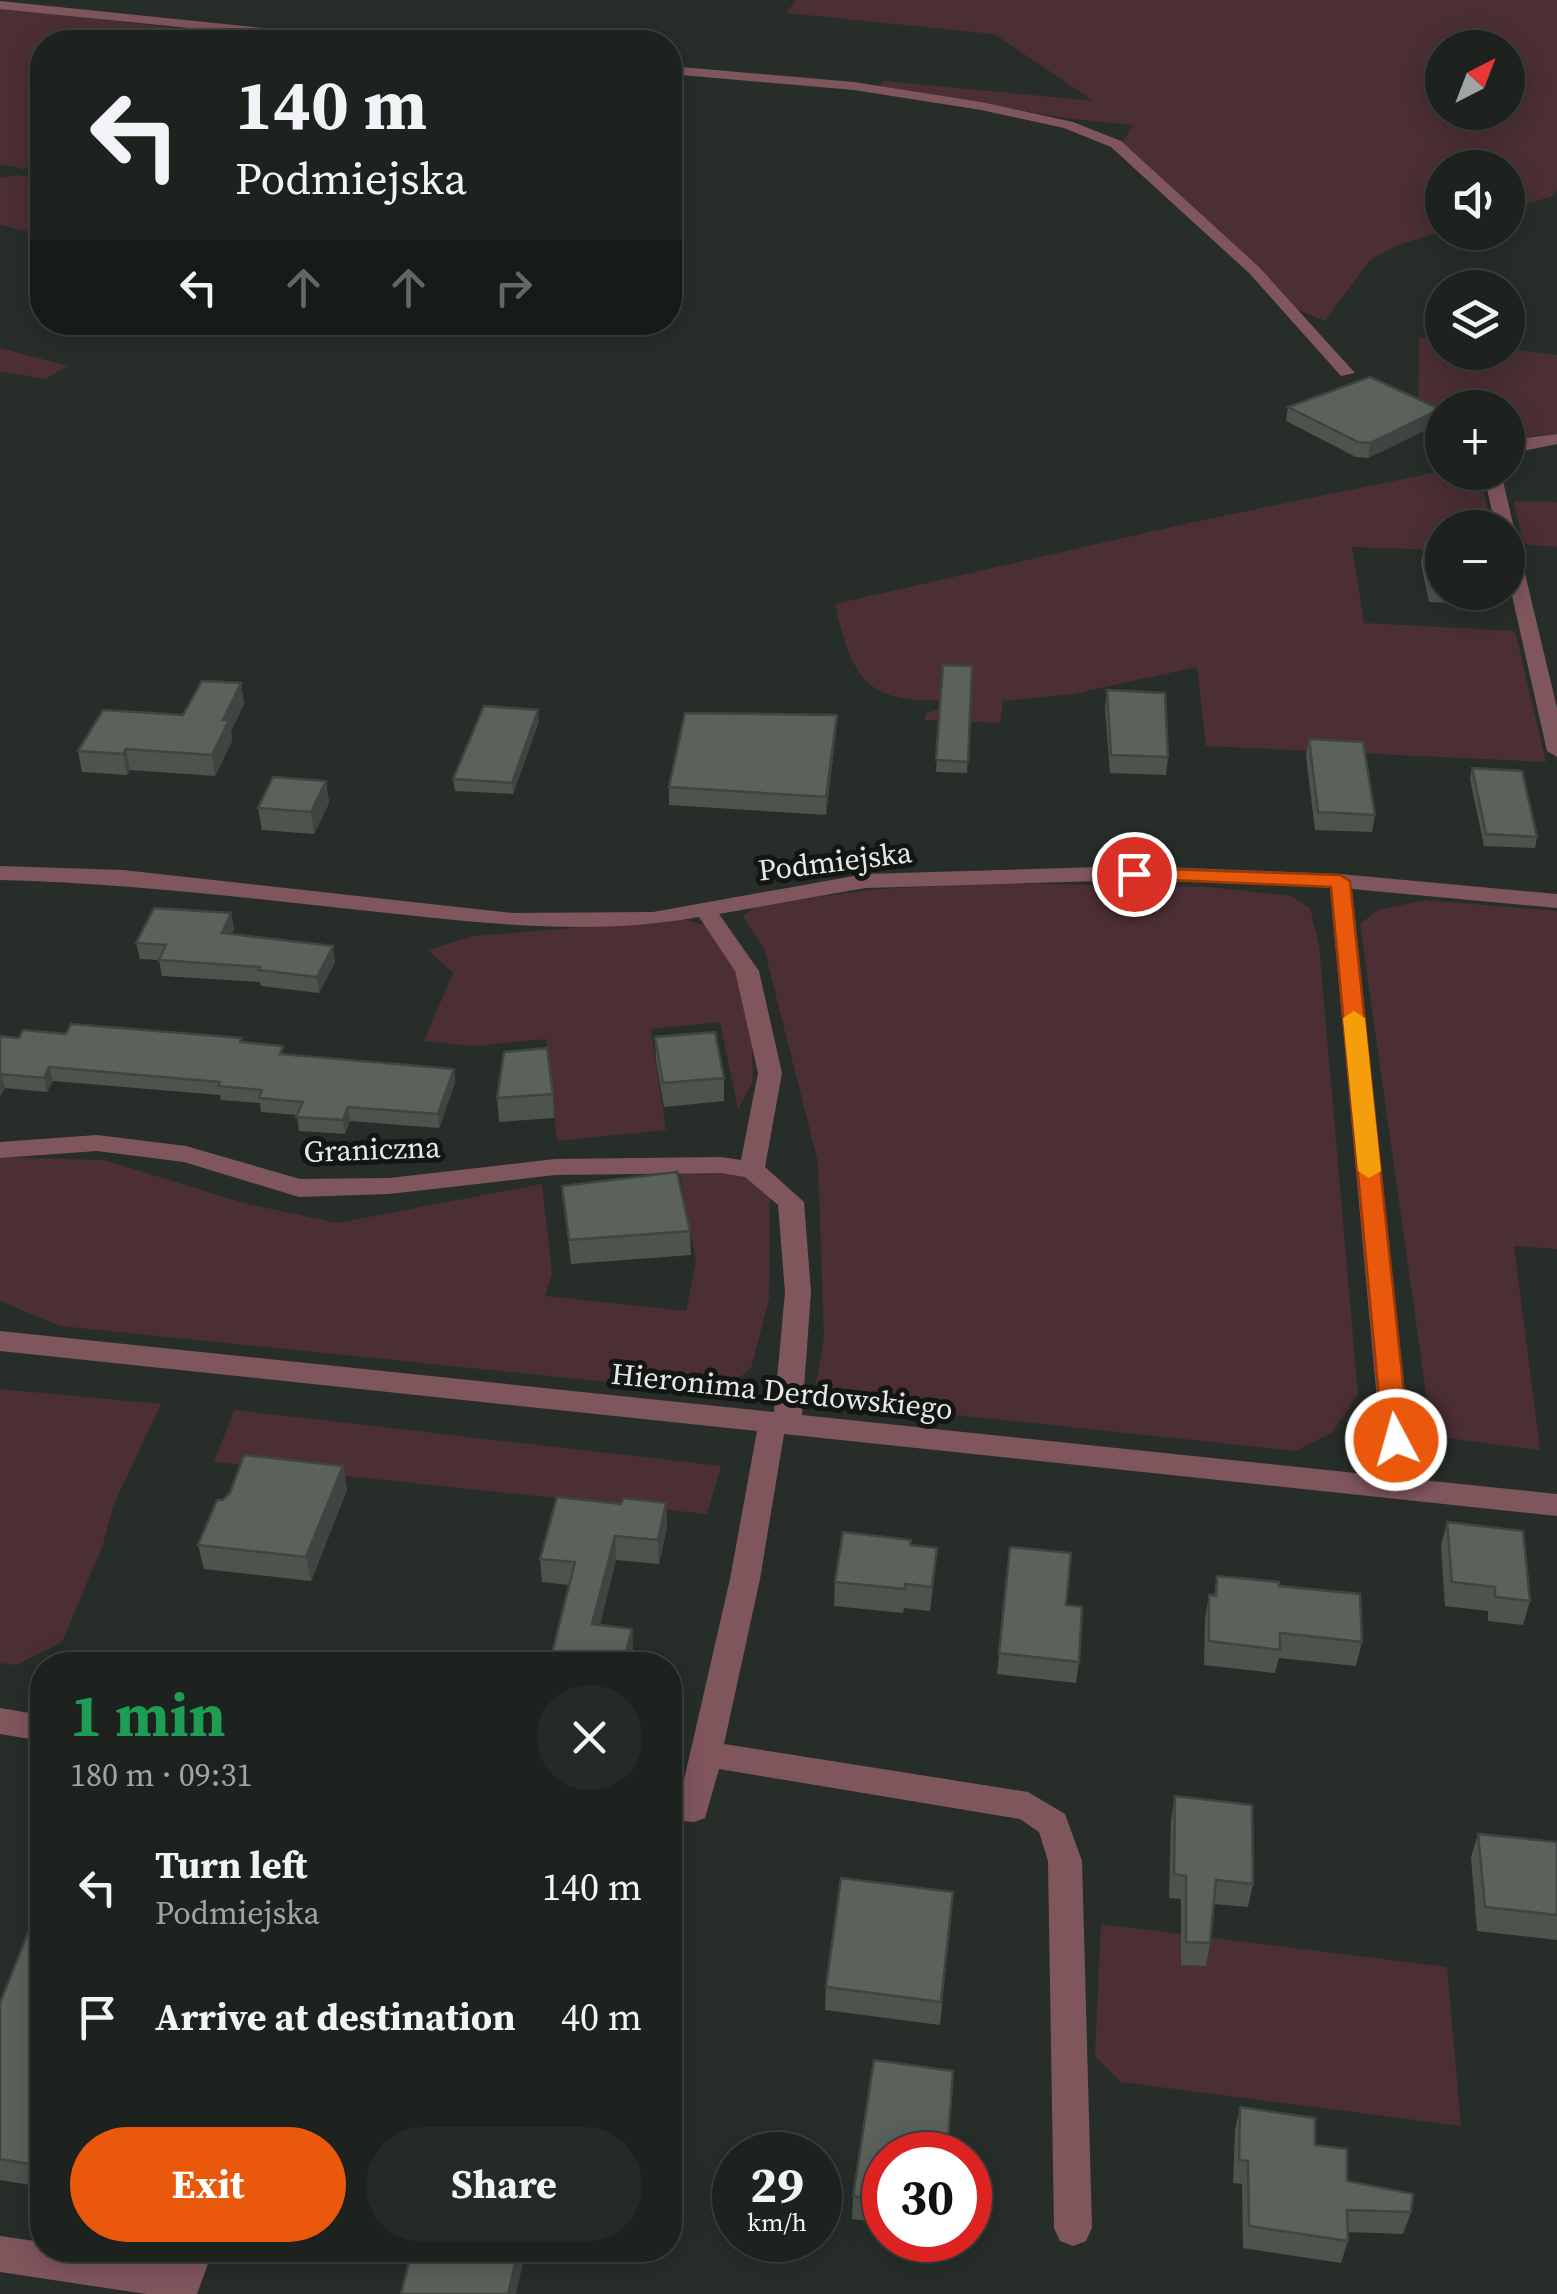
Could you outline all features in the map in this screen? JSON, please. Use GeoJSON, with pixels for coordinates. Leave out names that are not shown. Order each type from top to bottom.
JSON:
{"type":"FeatureCollection","features":[{"type":"Feature","properties":{"kind":"street"},"geometry":{"type":"LineString","coordinates":[[0,5],[243,30]]}},
{"type":"Feature","properties":{"kind":"street"},"geometry":{"type":"LineString","coordinates":[[682,71],[854,86],[981,106],[1068,125],[1116,144],[1254,270],[1346,373]]}},
{"type":"Feature","properties":{"kind":"street"},"geometry":{"type":"LineString","coordinates":[[1525,443],[1557,440]]}},
{"type":"Feature","properties":{"kind":"street"},"geometry":{"type":"LineString","coordinates":[[1524,610],[1557,751]]}},
{"type":"Feature","properties":{"kind":"street","name":"Podmiejska"},"geometry":{"type":"LineString","coordinates":[[0,873],[122,877],[513,920],[653,920],[865,881],[1134,874],[1340,881],[1557,901]]}},
{"type":"Feature","properties":{"kind":"street"},"geometry":{"type":"LineString","coordinates":[[1340,881],[1400,1488]]}},
{"type":"Feature","properties":{"kind":"street"},"geometry":{"type":"LineString","coordinates":[[682,1807],[694,1808],[746,1579],[780,1423],[798,1292],[790,1202],[752,1170],[770,1072],[747,971],[704,910]]}},
{"type":"Feature","properties":{"kind":"street","name":"Graniczna"},"geometry":{"type":"LineString","coordinates":[[0,1150],[97,1143],[168,1152],[299,1188],[389,1186],[555,1167],[721,1164],[752,1170]]}},
{"type":"Feature","properties":{"kind":"street","name":"Hieronima Derdowskiego"},"geometry":{"type":"LineString","coordinates":[[0,1341],[1557,1505]]}},
{"type":"Feature","properties":{"kind":"street"},"geometry":{"type":"LineString","coordinates":[[0,1721],[30,1726]]}},
{"type":"Feature","properties":{"kind":"street"},"geometry":{"type":"LineString","coordinates":[[705,1754],[1028,1806],[1052,1824],[1064,1862],[1073,2228]]}},
{"type":"Feature","properties":{"kind":"street"},"geometry":{"type":"LineString","coordinates":[[0,2254],[30,2258]]}},
{"type":"Feature","properties":{"kind":"street"},"geometry":{"type":"LineString","coordinates":[[55,2262],[184,2281],[190,2262]]}},
{"type":"Feature","properties":{"kind":"shaded area"},"geometry":{"type":"Polygon","coordinates":[[[796,0],[1557,0],[1557,190],[1555,195],[1525,205],[1525,150],[1425,150],[1425,236],[1370,260],[1325,321],[1274,300],[1190,206],[1122,143],[1133,125],[1072,119],[879,86],[884,81],[1094,101],[994,34],[786,13],[796,0]]]}},
{"type":"Feature","properties":{"kind":"shaded area"},"geometry":{"type":"Polygon","coordinates":[[[0,8],[194,30],[30,30],[30,166],[25,169],[0,164],[0,8]]]}},
{"type":"Feature","properties":{"kind":"shaded area"},"geometry":{"type":"Polygon","coordinates":[[[0,178],[30,178],[30,232],[0,225],[0,178]]]}},
{"type":"Feature","properties":{"kind":"shaded area"},"geometry":{"type":"Polygon","coordinates":[[[1419,337],[1425,338],[1425,370],[1525,370],[1525,351],[1557,355],[1557,434],[1525,437],[1525,390],[1425,390],[1425,406],[1419,403],[1419,337]]]}},
{"type":"Feature","properties":{"kind":"shaded area"},"geometry":{"type":"Polygon","coordinates":[[[0,348],[68,366],[45,379],[0,371],[0,348]]]}},
{"type":"Feature","properties":{"kind":"shaded area"},"geometry":{"type":"Polygon","coordinates":[[[1425,474],[1425,490],[1484,490],[1488,510],[1425,510],[1425,549],[1352,547],[1364,623],[1515,631],[1546,762],[1206,746],[1197,667],[1073,694],[1003,701],[1000,723],[925,720],[926,713],[973,701],[915,699],[877,690],[853,661],[843,637],[835,604],[1189,523],[1425,474]]]}},
{"type":"Feature","properties":{"kind":"shaded area"},"geometry":{"type":"Polygon","coordinates":[[[1513,501],[1557,502],[1557,547],[1525,544],[1525,510],[1515,510],[1513,501]]]}},
{"type":"Feature","properties":{"kind":"shaded area"},"geometry":{"type":"Polygon","coordinates":[[[986,883],[1208,887],[1291,896],[1310,908],[1319,945],[1358,1395],[1332,1433],[1295,1451],[834,1402],[816,1384],[824,1337],[818,1163],[764,948],[743,917],[757,905],[880,889],[986,883]]]}},
{"type":"Feature","properties":{"kind":"shaded area"},"geometry":{"type":"Polygon","coordinates":[[[1425,900],[1557,911],[1557,1249],[1514,1246],[1540,1450],[1432,1436],[1360,924],[1378,910],[1425,900]]]}},
{"type":"Feature","properties":{"kind":"shaded area"},"geometry":{"type":"Polygon","coordinates":[[[683,919],[707,926],[735,966],[752,1045],[753,1081],[738,1109],[720,1022],[651,1029],[666,1130],[557,1141],[546,1039],[474,1046],[424,1041],[453,973],[428,950],[474,936],[683,919]]]}},
{"type":"Feature","properties":{"kind":"shaded area"},"geometry":{"type":"Polygon","coordinates":[[[0,1157],[104,1160],[244,1203],[337,1223],[542,1184],[552,1273],[545,1296],[686,1311],[696,1262],[679,1170],[742,1174],[770,1194],[769,1299],[751,1368],[725,1390],[657,1387],[60,1326],[0,1301],[0,1157]]]}},
{"type":"Feature","properties":{"kind":"shaded area"},"geometry":{"type":"Polygon","coordinates":[[[0,1389],[161,1404],[114,1504],[102,1547],[62,1642],[42,1652],[30,1652],[30,1658],[16,1665],[0,1663],[0,1389]]]}},
{"type":"Feature","properties":{"kind":"shaded area"},"geometry":{"type":"Polygon","coordinates":[[[234,1410],[721,1466],[707,1514],[214,1462],[234,1410]]]}},
{"type":"Feature","properties":{"kind":"shaded area"},"geometry":{"type":"Polygon","coordinates":[[[1101,1924],[1447,1967],[1461,2126],[1121,2082],[1095,2056],[1101,1924]]]}},
{"type":"Feature","properties":{"kind":"building"},"geometry":{"type":"Polygon","coordinates":[[[1370,377],[1425,402],[1425,416],[1370,443],[1358,442],[1288,407],[1370,377]]]}},
{"type":"Feature","properties":{"kind":"building"},"geometry":{"type":"Polygon","coordinates":[[[943,665],[972,666],[968,762],[936,760],[943,665]]]}},
{"type":"Feature","properties":{"kind":"building"},"geometry":{"type":"Polygon","coordinates":[[[202,681],[241,683],[212,755],[126,749],[123,754],[78,751],[103,710],[183,715],[202,681]]]}},
{"type":"Feature","properties":{"kind":"building"},"geometry":{"type":"Polygon","coordinates":[[[1107,690],[1165,693],[1168,757],[1111,755],[1107,690]]]}},
{"type":"Feature","properties":{"kind":"building"},"geometry":{"type":"Polygon","coordinates":[[[484,706],[538,710],[512,783],[453,779],[484,706]]]}},
{"type":"Feature","properties":{"kind":"building"},"geometry":{"type":"Polygon","coordinates":[[[685,713],[837,715],[826,797],[669,787],[685,713]]]}},
{"type":"Feature","properties":{"kind":"building"},"geometry":{"type":"Polygon","coordinates":[[[1309,739],[1363,742],[1375,815],[1318,812],[1309,739]]]}},
{"type":"Feature","properties":{"kind":"building"},"geometry":{"type":"Polygon","coordinates":[[[1472,768],[1522,771],[1537,837],[1486,834],[1472,768]]]}},
{"type":"Feature","properties":{"kind":"building"},"geometry":{"type":"Polygon","coordinates":[[[273,777],[326,781],[311,812],[258,808],[273,777]]]}},
{"type":"Feature","properties":{"kind":"building"},"geometry":{"type":"Polygon","coordinates":[[[154,908],[231,913],[222,933],[333,946],[317,977],[258,970],[260,967],[159,960],[166,945],[136,943],[154,908]]]}},
{"type":"Feature","properties":{"kind":"building"},"geometry":{"type":"Polygon","coordinates":[[[71,1024],[242,1038],[240,1042],[283,1046],[280,1054],[454,1069],[438,1114],[348,1107],[343,1120],[296,1117],[303,1102],[259,1098],[262,1090],[218,1086],[220,1082],[49,1067],[44,1078],[0,1076],[0,1036],[19,1038],[23,1030],[66,1034],[71,1024]]]}},
{"type":"Feature","properties":{"kind":"building"},"geometry":{"type":"Polygon","coordinates":[[[715,1032],[724,1078],[663,1083],[655,1037],[715,1032]]]}},
{"type":"Feature","properties":{"kind":"building"},"geometry":{"type":"Polygon","coordinates":[[[547,1048],[553,1094],[497,1098],[504,1052],[547,1048]]]}},
{"type":"Feature","properties":{"kind":"building"},"geometry":{"type":"Polygon","coordinates":[[[677,1172],[690,1231],[569,1240],[562,1186],[677,1172]]]}},
{"type":"Feature","properties":{"kind":"building"},"geometry":{"type":"Polygon","coordinates":[[[244,1455],[343,1466],[306,1557],[198,1545],[217,1500],[230,1493],[244,1455]]]}},
{"type":"Feature","properties":{"kind":"building"},"geometry":{"type":"Polygon","coordinates":[[[557,1497],[621,1504],[623,1498],[666,1503],[658,1540],[615,1536],[592,1624],[632,1629],[626,1652],[552,1652],[575,1562],[540,1559],[557,1497]]]}},
{"type":"Feature","properties":{"kind":"building"},"geometry":{"type":"Polygon","coordinates":[[[1447,1522],[1523,1531],[1530,1601],[1495,1597],[1495,1587],[1452,1582],[1447,1522]]]}},
{"type":"Feature","properties":{"kind":"building"},"geometry":{"type":"Polygon","coordinates":[[[843,1532],[911,1540],[910,1545],[937,1548],[932,1587],[905,1584],[905,1589],[835,1582],[843,1532]]]}},
{"type":"Feature","properties":{"kind":"building"},"geometry":{"type":"Polygon","coordinates":[[[1010,1547],[1071,1553],[1066,1605],[1082,1607],[1079,1662],[999,1653],[1010,1547]]]}},
{"type":"Feature","properties":{"kind":"building"},"geometry":{"type":"Polygon","coordinates":[[[1217,1576],[1360,1594],[1362,1642],[1280,1633],[1280,1650],[1209,1641],[1209,1595],[1216,1596],[1217,1576]]]}},
{"type":"Feature","properties":{"kind":"building"},"geometry":{"type":"Polygon","coordinates":[[[1175,1796],[1252,1805],[1253,1884],[1216,1880],[1210,1943],[1186,1942],[1186,1876],[1174,1874],[1175,1796]]]}},
{"type":"Feature","properties":{"kind":"building"},"geometry":{"type":"Polygon","coordinates":[[[1478,1834],[1557,1842],[1557,1915],[1485,1907],[1478,1834]]]}},
{"type":"Feature","properties":{"kind":"building"},"geometry":{"type":"Polygon","coordinates":[[[841,1878],[953,1892],[941,2002],[826,1987],[841,1878]]]}},
{"type":"Feature","properties":{"kind":"building"},"geometry":{"type":"Polygon","coordinates":[[[30,1928],[30,2164],[0,2159],[0,2003],[30,1928]]]}},
{"type":"Feature","properties":{"kind":"building"},"geometry":{"type":"Polygon","coordinates":[[[874,2060],[953,2071],[949,2132],[863,2132],[874,2060]]]}},
{"type":"Feature","properties":{"kind":"building"},"geometry":{"type":"Polygon","coordinates":[[[1240,2107],[1315,2118],[1315,2145],[1347,2149],[1347,2181],[1413,2194],[1411,2212],[1347,2210],[1348,2241],[1249,2226],[1248,2161],[1239,2160],[1240,2107]]]}},
{"type":"Feature","properties":{"kind":"building"},"geometry":{"type":"Polygon","coordinates":[[[862,2138],[862,2197],[853,2196],[862,2138]]]}},
{"type":"Feature","properties":{"kind":"building"},"geometry":{"type":"Polygon","coordinates":[[[409,2262],[515,2262],[508,2294],[401,2294],[409,2262]]]}},
{"type":"Feature","properties":{"kind":"slow traffic"},"geometry":{"type":"LineString","coordinates":[[1354,1018],[1369,1171]]}},
{"type":"Feature","properties":{"kind":"route"},"geometry":{"type":"LineString","coordinates":[[1134,874],[1340,881],[1396,1440]]}}]}
